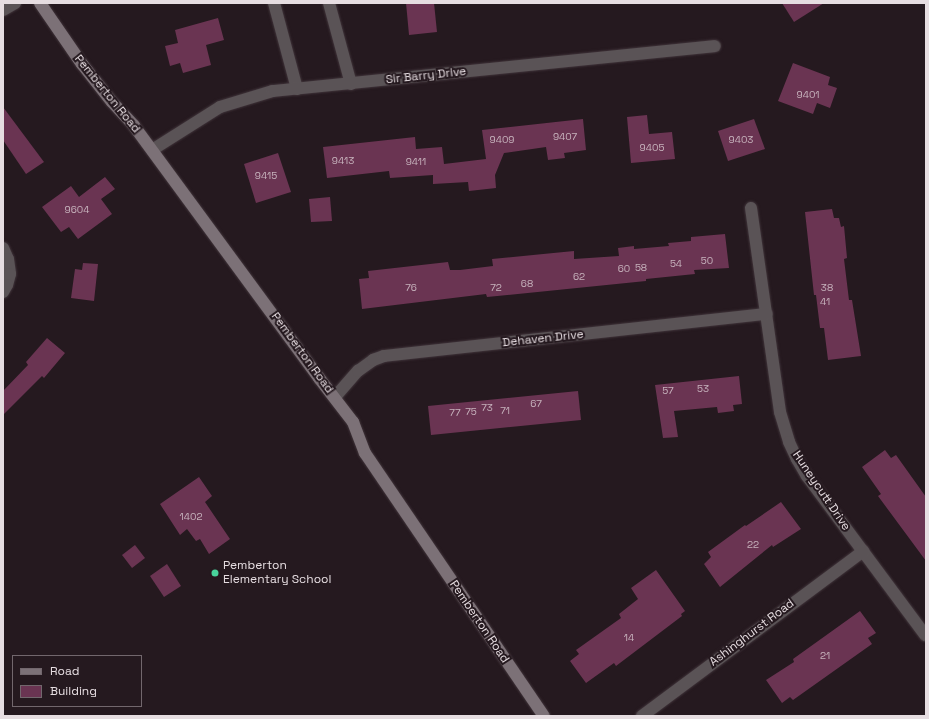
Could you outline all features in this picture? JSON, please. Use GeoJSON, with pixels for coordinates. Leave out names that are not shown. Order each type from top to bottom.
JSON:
{"type":"FeatureCollection","features":[{"type":"Feature","properties":{"kind":"street"},"geometry":{"type":"LineString","coordinates":[[3,10],[15,3]]}},
{"type":"Feature","properties":{"kind":"street","name":"Pemberton Road"},"geometry":{"type":"LineString","coordinates":[[40,3],[82,64],[112,102],[134,126],[354,422],[365,453],[544,716]]}},
{"type":"Feature","properties":{"kind":"street"},"geometry":{"type":"LineString","coordinates":[[274,3],[297,89]]}},
{"type":"Feature","properties":{"kind":"street"},"geometry":{"type":"LineString","coordinates":[[329,3],[351,84]]}},
{"type":"Feature","properties":{"kind":"street","name":"Sir Barry Drive"},"geometry":{"type":"LineString","coordinates":[[152,150],[220,106],[273,91],[715,46]]}},
{"type":"Feature","properties":{"kind":"street","name":"Huneycutt Drive"},"geometry":{"type":"LineString","coordinates":[[751,208],[780,412],[789,442],[797,459],[808,476],[925,635]]}},
{"type":"Feature","properties":{"kind":"street"},"geometry":{"type":"LineString","coordinates":[[3,248],[8,259],[10,274],[3,292]]}},
{"type":"Feature","properties":{"kind":"street","name":"Dehaven Drive"},"geometry":{"type":"LineString","coordinates":[[335,397],[358,371],[373,360],[384,356],[767,314]]}},
{"type":"Feature","properties":{"kind":"street","name":"Ashinghurst Road"},"geometry":{"type":"LineString","coordinates":[[642,716],[863,551]]}},
{"type":"Feature","properties":{"kind":"building"},"geometry":{"type":"Polygon","coordinates":[[[406,3],[434,3],[437,32],[409,35],[406,3]]]}},
{"type":"Feature","properties":{"kind":"building"},"geometry":{"type":"Polygon","coordinates":[[[782,3],[824,3],[794,22],[782,3]]]}},
{"type":"Feature","properties":{"kind":"building"},"geometry":{"type":"Polygon","coordinates":[[[218,18],[224,40],[206,45],[211,65],[183,73],[180,63],[170,66],[165,46],[178,43],[175,30],[218,18]]]}},
{"type":"Feature","properties":{"kind":"building"},"geometry":{"type":"Polygon","coordinates":[[[793,63],[830,77],[828,85],[837,88],[830,108],[817,103],[813,114],[778,101],[793,63]]]}},
{"type":"Feature","properties":{"kind":"building"},"geometry":{"type":"Polygon","coordinates":[[[3,107],[44,162],[26,174],[3,140],[3,107]]]}},
{"type":"Feature","properties":{"kind":"building"},"geometry":{"type":"Polygon","coordinates":[[[647,115],[649,134],[672,132],[675,159],[631,163],[627,117],[647,115]]]}},
{"type":"Feature","properties":{"kind":"building"},"geometry":{"type":"Polygon","coordinates":[[[583,119],[586,150],[564,153],[565,158],[548,160],[546,147],[504,153],[495,175],[496,188],[469,191],[468,182],[433,184],[433,175],[390,178],[389,171],[327,178],[323,147],[415,137],[416,149],[442,147],[444,164],[486,159],[482,130],[583,119]]]}},
{"type":"Feature","properties":{"kind":"building"},"geometry":{"type":"Polygon","coordinates":[[[754,119],[765,149],[728,161],[718,131],[754,119]]]}},
{"type":"Feature","properties":{"kind":"building"},"geometry":{"type":"Polygon","coordinates":[[[278,153],[291,192],[256,203],[244,164],[278,153]]]}},
{"type":"Feature","properties":{"kind":"building"},"geometry":{"type":"Polygon","coordinates":[[[105,177],[115,189],[101,199],[112,214],[78,239],[69,227],[61,232],[42,207],[71,186],[79,197],[105,177]]]}},
{"type":"Feature","properties":{"kind":"building"},"geometry":{"type":"Polygon","coordinates":[[[330,197],[332,221],[311,222],[309,199],[330,197]]]}},
{"type":"Feature","properties":{"kind":"building"},"geometry":{"type":"Polygon","coordinates":[[[832,209],[834,218],[839,218],[841,227],[844,226],[847,258],[844,259],[849,300],[852,300],[861,356],[828,360],[824,328],[820,328],[816,295],[814,295],[805,212],[832,209]]]}},
{"type":"Feature","properties":{"kind":"building"},"geometry":{"type":"Polygon","coordinates":[[[725,234],[729,268],[694,270],[695,274],[646,279],[646,281],[487,297],[486,294],[362,309],[359,279],[369,278],[368,271],[448,262],[450,270],[460,270],[493,266],[492,259],[574,251],[574,259],[619,256],[618,248],[634,246],[634,249],[669,246],[668,243],[691,241],[691,237],[725,234]]]}},
{"type":"Feature","properties":{"kind":"building"},"geometry":{"type":"Polygon","coordinates":[[[83,263],[98,264],[94,301],[71,298],[75,269],[82,270],[83,263]]]}},
{"type":"Feature","properties":{"kind":"building"},"geometry":{"type":"Polygon","coordinates":[[[47,338],[65,353],[44,378],[42,376],[3,415],[3,391],[28,365],[26,362],[47,338]]]}},
{"type":"Feature","properties":{"kind":"building"},"geometry":{"type":"Polygon","coordinates":[[[739,376],[742,404],[733,405],[734,411],[718,413],[717,407],[674,411],[678,437],[663,438],[655,385],[739,376]]]}},
{"type":"Feature","properties":{"kind":"building"},"geometry":{"type":"Polygon","coordinates":[[[578,391],[581,420],[431,435],[428,406],[578,391]]]}},
{"type":"Feature","properties":{"kind":"building"},"geometry":{"type":"Polygon","coordinates":[[[885,450],[891,458],[896,455],[926,497],[926,561],[878,496],[881,494],[862,467],[885,450]]]}},
{"type":"Feature","properties":{"kind":"building"},"geometry":{"type":"Polygon","coordinates":[[[199,477],[212,496],[205,502],[230,539],[209,554],[200,539],[196,541],[187,529],[180,535],[160,504],[199,477]]]}},
{"type":"Feature","properties":{"kind":"building"},"geometry":{"type":"Polygon","coordinates":[[[781,502],[801,529],[773,547],[772,545],[720,587],[704,564],[711,557],[708,552],[745,525],[746,526],[781,502]]]}},
{"type":"Feature","properties":{"kind":"building"},"geometry":{"type":"Polygon","coordinates":[[[135,545],[145,558],[132,568],[122,555],[135,545]]]}},
{"type":"Feature","properties":{"kind":"building"},"geometry":{"type":"Polygon","coordinates":[[[167,564],[181,586],[164,597],[150,576],[167,564]]]}},
{"type":"Feature","properties":{"kind":"building"},"geometry":{"type":"Polygon","coordinates":[[[656,570],[685,611],[681,614],[682,616],[616,666],[614,663],[586,683],[570,661],[579,654],[576,650],[621,618],[619,614],[638,599],[631,588],[656,570]]]}},
{"type":"Feature","properties":{"kind":"building"},"geometry":{"type":"Polygon","coordinates":[[[860,611],[876,633],[868,638],[872,644],[793,700],[790,697],[782,703],[766,680],[794,662],[793,659],[860,611]]]}},
{"type":"Feature","properties":{"kind":"place","name":"Pemberton Elementary School"},"geometry":{"type":"Point","coordinates":[215,573]}}]}
